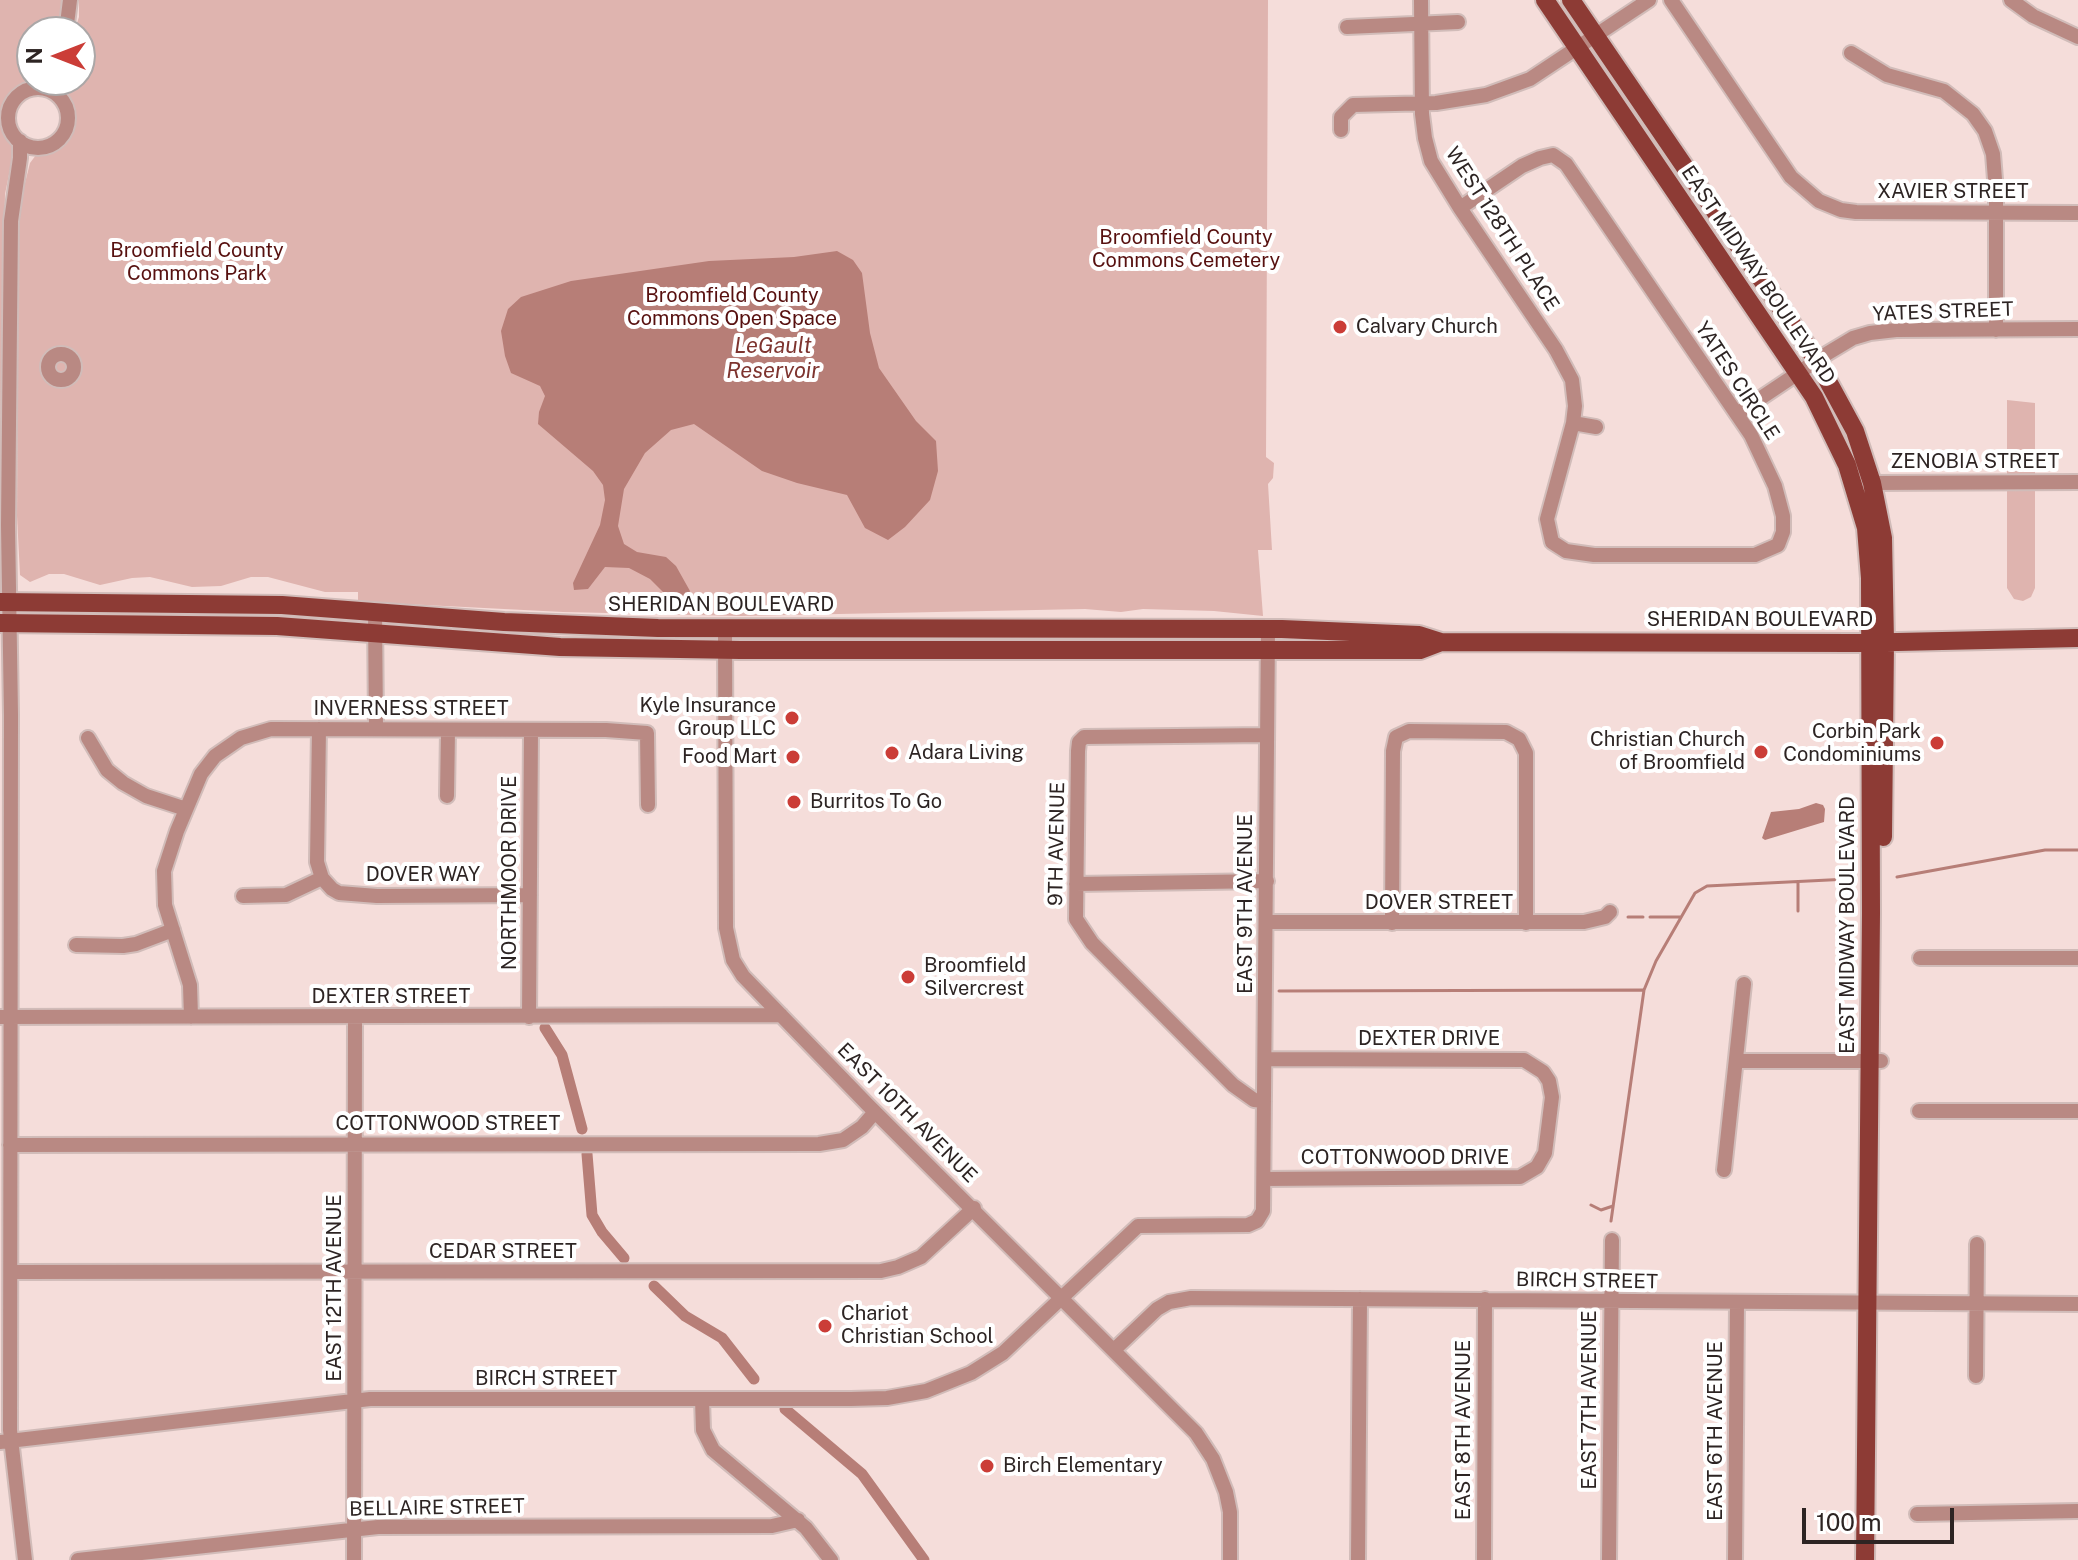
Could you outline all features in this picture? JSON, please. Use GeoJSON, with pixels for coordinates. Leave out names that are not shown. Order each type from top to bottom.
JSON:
{"type":"FeatureCollection","features":[{"type":"Feature","properties":{"kind":"main road","name":"EAST MIDWAY BOULEVARD"},"geometry":{"type":"LineString","coordinates":[[1545,0],[1799,374],[1830,426],[1860,506],[1870,558],[1878,642]]}},
{"type":"Feature","properties":{"kind":"main road","name":"EAST MIDWAY BOULEVARD"},"geometry":{"type":"LineString","coordinates":[[1571,0],[1817,361],[1855,431],[1872,483],[1883,538],[1878,642],[1873,1303],[1876,1560]]}},
{"type":"Feature","properties":{"kind":"main road","name":"SHERIDAN BOULEVARD"},"geometry":{"type":"LineString","coordinates":[[4,602],[209,602],[582,626],[1268,629],[1419,635],[1441,642],[1878,642],[2078,638]]}},
{"type":"Feature","properties":{"kind":"main road","name":"SHERIDAN BOULEVARD"},"geometry":{"type":"LineString","coordinates":[[4,623],[230,624],[560,647],[725,650],[1420,650],[1441,642]]}},
{"type":"Feature","properties":{"kind":"main road","name":"EAST MIDWAY BOULEVARD"},"geometry":{"type":"LineString","coordinates":[[1865,1560],[1873,1303]]}},
{"type":"Feature","properties":{"kind":"street","name":"WEST 128TH PLACE"},"geometry":{"type":"LineString","coordinates":[[1421,0],[1422,103],[1425,138],[1431,161],[1566,367],[1574,392],[1573,423],[1547,519],[1548,547]]}},
{"type":"Feature","properties":{"kind":"street"},"geometry":{"type":"LineString","coordinates":[[1341,130],[1341,117],[1349,106],[1422,103],[1486,95],[1530,79],[1649,0]]}},
{"type":"Feature","properties":{"kind":"street","name":"XAVIER STREET"},"geometry":{"type":"LineString","coordinates":[[1671,0],[1791,177],[1829,206],[1856,212],[2078,213]]}},
{"type":"Feature","properties":{"kind":"street"},"geometry":{"type":"LineString","coordinates":[[2011,0],[2033,16],[2078,37]]}},
{"type":"Feature","properties":{"kind":"street"},"geometry":{"type":"LineString","coordinates":[[1347,27],[1458,22]]}},
{"type":"Feature","properties":{"kind":"street"},"geometry":{"type":"LineString","coordinates":[[1851,53],[1887,75],[1944,91],[1973,114],[1985,131],[1993,154],[1996,330]]}},
{"type":"Feature","properties":{"kind":"street"},"geometry":{"type":"LineString","coordinates":[[17,96],[9,111],[11,130],[20,141],[37,147],[52,144],[65,130],[67,111],[60,96]]}},
{"type":"Feature","properties":{"kind":"street"},"geometry":{"type":"LineString","coordinates":[[20,141],[11,221],[4,602],[5,1017],[11,1272],[5,1442],[25,1560]]}},
{"type":"Feature","properties":{"kind":"street"},"geometry":{"type":"LineString","coordinates":[[18,177],[37,147]]}},
{"type":"Feature","properties":{"kind":"street","name":"YATES CIRCLE"},"geometry":{"type":"LineString","coordinates":[[1460,208],[1522,166],[1554,150],[1581,184],[1737,414],[1765,461],[1783,516],[1780,548],[1755,555],[1594,555],[1548,547]]}},
{"type":"Feature","properties":{"kind":"street","name":"YATES STREET"},"geometry":{"type":"LineString","coordinates":[[1737,414],[1853,338],[1870,333],[1896,330],[2078,329]]}},
{"type":"Feature","properties":{"kind":"street"},"geometry":{"type":"LineString","coordinates":[[1573,423],[1596,427]]}},
{"type":"Feature","properties":{"kind":"street","name":"ZENOBIA STREET"},"geometry":{"type":"LineString","coordinates":[[1872,483],[2078,482]]}},
{"type":"Feature","properties":{"kind":"street"},"geometry":{"type":"LineString","coordinates":[[375,611],[376,729]]}},
{"type":"Feature","properties":{"kind":"street","name":"EAST 10TH AVENUE"},"geometry":{"type":"LineString","coordinates":[[725,628],[728,946],[743,976],[1196,1433],[1213,1459],[1226,1492],[1230,1512],[1230,1560]]}},
{"type":"Feature","properties":{"kind":"street","name":"EAST 9TH AVENUE"},"geometry":{"type":"LineString","coordinates":[[1063,1297],[1138,1226],[1248,1225],[1257,1221],[1263,1211],[1268,629]]}},
{"type":"Feature","properties":{"kind":"street","name":"INVERNESS STREET"},"geometry":{"type":"LineString","coordinates":[[186,809],[197,782],[215,756],[241,738],[271,729],[647,733],[648,805]]}},
{"type":"Feature","properties":{"kind":"street"},"geometry":{"type":"LineString","coordinates":[[243,896],[286,895],[322,878],[317,862],[319,729]]}},
{"type":"Feature","properties":{"kind":"street"},"geometry":{"type":"LineString","coordinates":[[447,796],[448,730]]}},
{"type":"Feature","properties":{"kind":"street","name":"NORTHMOOR DRIVE"},"geometry":{"type":"LineString","coordinates":[[529,1017],[531,730]]}},
{"type":"Feature","properties":{"kind":"street"},"geometry":{"type":"LineString","coordinates":[[1392,923],[1393,751],[1396,737],[1409,731],[1506,732],[1519,739],[1526,753],[1526,923]]}},
{"type":"Feature","properties":{"kind":"street","name":"9TH AVENUE"},"geometry":{"type":"LineString","coordinates":[[1264,1101],[1254,1100],[1233,1085],[1092,943],[1076,919],[1076,884],[1078,751],[1079,742],[1084,737],[1267,735]]}},
{"type":"Feature","properties":{"kind":"street"},"geometry":{"type":"LineString","coordinates":[[88,738],[107,770],[123,783],[146,796],[186,809],[164,871],[165,905],[190,985],[191,1017]]}},
{"type":"Feature","properties":{"kind":"street","name":"DOVER WAY"},"geometry":{"type":"LineString","coordinates":[[322,878],[332,889],[351,895],[530,895]]}},
{"type":"Feature","properties":{"kind":"street"},"geometry":{"type":"LineString","coordinates":[[1076,884],[1267,881]]}},
{"type":"Feature","properties":{"kind":"street","name":"DOVER STREET"},"geometry":{"type":"LineString","coordinates":[[1266,922],[1584,922],[1597,920],[1610,912]]}},
{"type":"Feature","properties":{"kind":"street"},"geometry":{"type":"LineString","coordinates":[[76,945],[136,944],[173,930]]}},
{"type":"Feature","properties":{"kind":"street"},"geometry":{"type":"LineString","coordinates":[[1920,958],[2078,958]]}},
{"type":"Feature","properties":{"kind":"street"},"geometry":{"type":"LineString","coordinates":[[1724,1170],[1744,984]]}},
{"type":"Feature","properties":{"kind":"street","name":"DEXTER STREET"},"geometry":{"type":"LineString","coordinates":[[5,1017],[781,1015]]}},
{"type":"Feature","properties":{"kind":"street","name":"EAST 12TH AVENUE"},"geometry":{"type":"LineString","coordinates":[[354,1560],[355,1017]]}},
{"type":"Feature","properties":{"kind":"street","name":"DEXTER DRIVE"},"geometry":{"type":"LineString","coordinates":[[1265,1059],[1524,1060],[1543,1072],[1549,1081],[1552,1097],[1550,1115]]}},
{"type":"Feature","properties":{"kind":"street"},"geometry":{"type":"LineString","coordinates":[[1737,1061],[1875,1061]]}},
{"type":"Feature","properties":{"kind":"street"},"geometry":{"type":"LineString","coordinates":[[1919,1111],[2078,1111]]}},
{"type":"Feature","properties":{"kind":"street","name":"COTTONWOOD STREET"},"geometry":{"type":"LineString","coordinates":[[10,1145],[819,1144],[834,1143],[851,1135],[875,1112]]}},
{"type":"Feature","properties":{"kind":"street","name":"COTTONWOOD DRIVE"},"geometry":{"type":"LineString","coordinates":[[1264,1179],[1520,1177],[1537,1167],[1545,1153],[1550,1115]]}},
{"type":"Feature","properties":{"kind":"street","name":"CEDAR STREET"},"geometry":{"type":"LineString","coordinates":[[11,1272],[881,1271],[921,1257],[974,1208]]}},
{"type":"Feature","properties":{"kind":"street","name":"EAST 7TH AVENUE"},"geometry":{"type":"LineString","coordinates":[[1609,1560],[1612,1240]]}},
{"type":"Feature","properties":{"kind":"street"},"geometry":{"type":"LineString","coordinates":[[1976,1376],[1977,1244]]}},
{"type":"Feature","properties":{"kind":"street","name":"BIRCH STREET"},"geometry":{"type":"LineString","coordinates":[[5,1442],[354,1400],[887,1398],[926,1391],[957,1380],[996,1358],[1063,1297]]}},
{"type":"Feature","properties":{"kind":"street","name":"BIRCH STREET"},"geometry":{"type":"LineString","coordinates":[[1115,1349],[1157,1309],[1181,1299],[2078,1304]]}},
{"type":"Feature","properties":{"kind":"street"},"geometry":{"type":"LineString","coordinates":[[1358,1560],[1360,1299]]}},
{"type":"Feature","properties":{"kind":"street","name":"EAST 8TH AVENUE"},"geometry":{"type":"LineString","coordinates":[[1484,1560],[1485,1299]]}},
{"type":"Feature","properties":{"kind":"street","name":"EAST 6TH AVENUE"},"geometry":{"type":"LineString","coordinates":[[1735,1560],[1737,1302]]}},
{"type":"Feature","properties":{"kind":"street"},"geometry":{"type":"LineString","coordinates":[[702,1399],[703,1430],[713,1450],[798,1520],[831,1560]]}},
{"type":"Feature","properties":{"kind":"street"},"geometry":{"type":"LineString","coordinates":[[1917,1514],[2078,1511]]}},
{"type":"Feature","properties":{"kind":"street","name":"BELLAIRE STREET"},"geometry":{"type":"LineString","coordinates":[[78,1560],[354,1528],[772,1526],[798,1520]]}},
{"type":"Feature","properties":{"kind":"green space"},"geometry":{"type":"Polygon","coordinates":[[[0,0],[63,0],[60,16],[16,16],[16,91],[5,104],[5,131],[14,150],[5,194],[0,435],[0,0]]]}},
{"type":"Feature","properties":{"kind":"green space","name":"Broomfield County Commons Open Space"},"geometry":{"type":"Polygon","coordinates":[[[79,0],[1268,0],[1266,457],[1274,463],[1273,478],[1268,484],[1272,550],[1258,550],[1263,616],[1143,609],[1121,612],[1085,609],[740,616],[563,612],[366,602],[358,600],[358,592],[325,592],[268,577],[251,577],[221,586],[192,587],[150,577],[100,585],[64,574],[49,574],[30,582],[20,575],[17,516],[19,207],[30,163],[36,155],[57,148],[72,131],[72,105],[65,96],[96,96],[96,16],[79,16],[79,0]]]}},
{"type":"Feature","properties":{"kind":"green space"},"geometry":{"type":"Polygon","coordinates":[[[2007,400],[2035,403],[2035,588],[2031,597],[2023,601],[2014,599],[2007,588],[2007,400]]]}},
{"type":"Feature","properties":{"kind":"water","name":"LeGault Reservoir"},"geometry":{"type":"Polygon","coordinates":[[[837,251],[853,260],[862,273],[870,333],[879,368],[916,421],[936,441],[938,471],[930,500],[888,540],[865,528],[847,495],[762,471],[694,424],[671,430],[645,453],[624,489],[618,526],[624,544],[637,552],[666,557],[676,566],[690,591],[686,601],[670,599],[650,579],[629,568],[605,567],[588,589],[574,590],[573,583],[600,525],[605,500],[603,485],[593,471],[538,424],[545,396],[540,386],[511,373],[505,356],[501,331],[508,309],[521,297],[571,281],[709,261],[794,257],[837,251]]]}},
{"type":"Feature","properties":{"kind":"water"},"geometry":{"type":"Polygon","coordinates":[[[1816,803],[1825,809],[1824,822],[1765,840],[1762,838],[1771,812],[1799,809],[1816,803]]]}},
{"type":"Feature","properties":{"kind":"waterway"},"geometry":{"type":"LineString","coordinates":[[1897,877],[2045,850],[2078,850]]}},
{"type":"Feature","properties":{"kind":"waterway"},"geometry":{"type":"LineString","coordinates":[[1611,1221],[1644,990],[1656,961],[1695,893],[1707,886],[1849,879]]}},
{"type":"Feature","properties":{"kind":"waterway"},"geometry":{"type":"LineString","coordinates":[[1798,883],[1798,911]]}},
{"type":"Feature","properties":{"kind":"waterway"},"geometry":{"type":"LineString","coordinates":[[1628,917],[1643,917]]}},
{"type":"Feature","properties":{"kind":"waterway"},"geometry":{"type":"LineString","coordinates":[[1650,917],[1681,917]]}},
{"type":"Feature","properties":{"kind":"waterway"},"geometry":{"type":"LineString","coordinates":[[1279,991],[1643,990]]}},
{"type":"Feature","properties":{"kind":"waterway"},"geometry":{"type":"LineString","coordinates":[[545,1028],[562,1055],[582,1129]]}},
{"type":"Feature","properties":{"kind":"waterway"},"geometry":{"type":"LineString","coordinates":[[587,1154],[592,1215],[624,1258]]}},
{"type":"Feature","properties":{"kind":"waterway"},"geometry":{"type":"LineString","coordinates":[[1591,1205],[1601,1210],[1613,1206]]}},
{"type":"Feature","properties":{"kind":"waterway"},"geometry":{"type":"LineString","coordinates":[[654,1286],[685,1316],[722,1338],[754,1379]]}},
{"type":"Feature","properties":{"kind":"waterway"},"geometry":{"type":"LineString","coordinates":[[785,1409],[862,1474],[924,1560]]}},
{"type":"Feature","properties":{"kind":"place","name":"Calvary Church"},"geometry":{"type":"Point","coordinates":[1340,327]}},
{"type":"Feature","properties":{"kind":"place","name":"Kyle Insurance Group LLC"},"geometry":{"type":"Point","coordinates":[792,718]}},
{"type":"Feature","properties":{"kind":"place","name":"Corbin Park Condominiums"},"geometry":{"type":"Point","coordinates":[1937,743]}},
{"type":"Feature","properties":{"kind":"place","name":"Christian Church of Broomfield"},"geometry":{"type":"Point","coordinates":[1761,752]}},
{"type":"Feature","properties":{"kind":"place","name":"Adara Living"},"geometry":{"type":"Point","coordinates":[892,753]}},
{"type":"Feature","properties":{"kind":"place","name":"Food Mart"},"geometry":{"type":"Point","coordinates":[793,757]}},
{"type":"Feature","properties":{"kind":"place","name":"Burritos To Go"},"geometry":{"type":"Point","coordinates":[794,802]}},
{"type":"Feature","properties":{"kind":"place","name":"Broomfield Silvercrest"},"geometry":{"type":"Point","coordinates":[908,977]}},
{"type":"Feature","properties":{"kind":"place","name":"Chariot Christian School"},"geometry":{"type":"Point","coordinates":[825,1326]}},
{"type":"Feature","properties":{"kind":"place","name":"Birch Elementary"},"geometry":{"type":"Point","coordinates":[987,1466]}},
{"type":"Feature","properties":{"kind":"park label","name":"Broomfield County Commons Cemetery"},"geometry":{"type":"Point","coordinates":[1186,250]}},
{"type":"Feature","properties":{"kind":"park label","name":"Broomfield County Commons Park"},"geometry":{"type":"Point","coordinates":[197,262]}}]}
